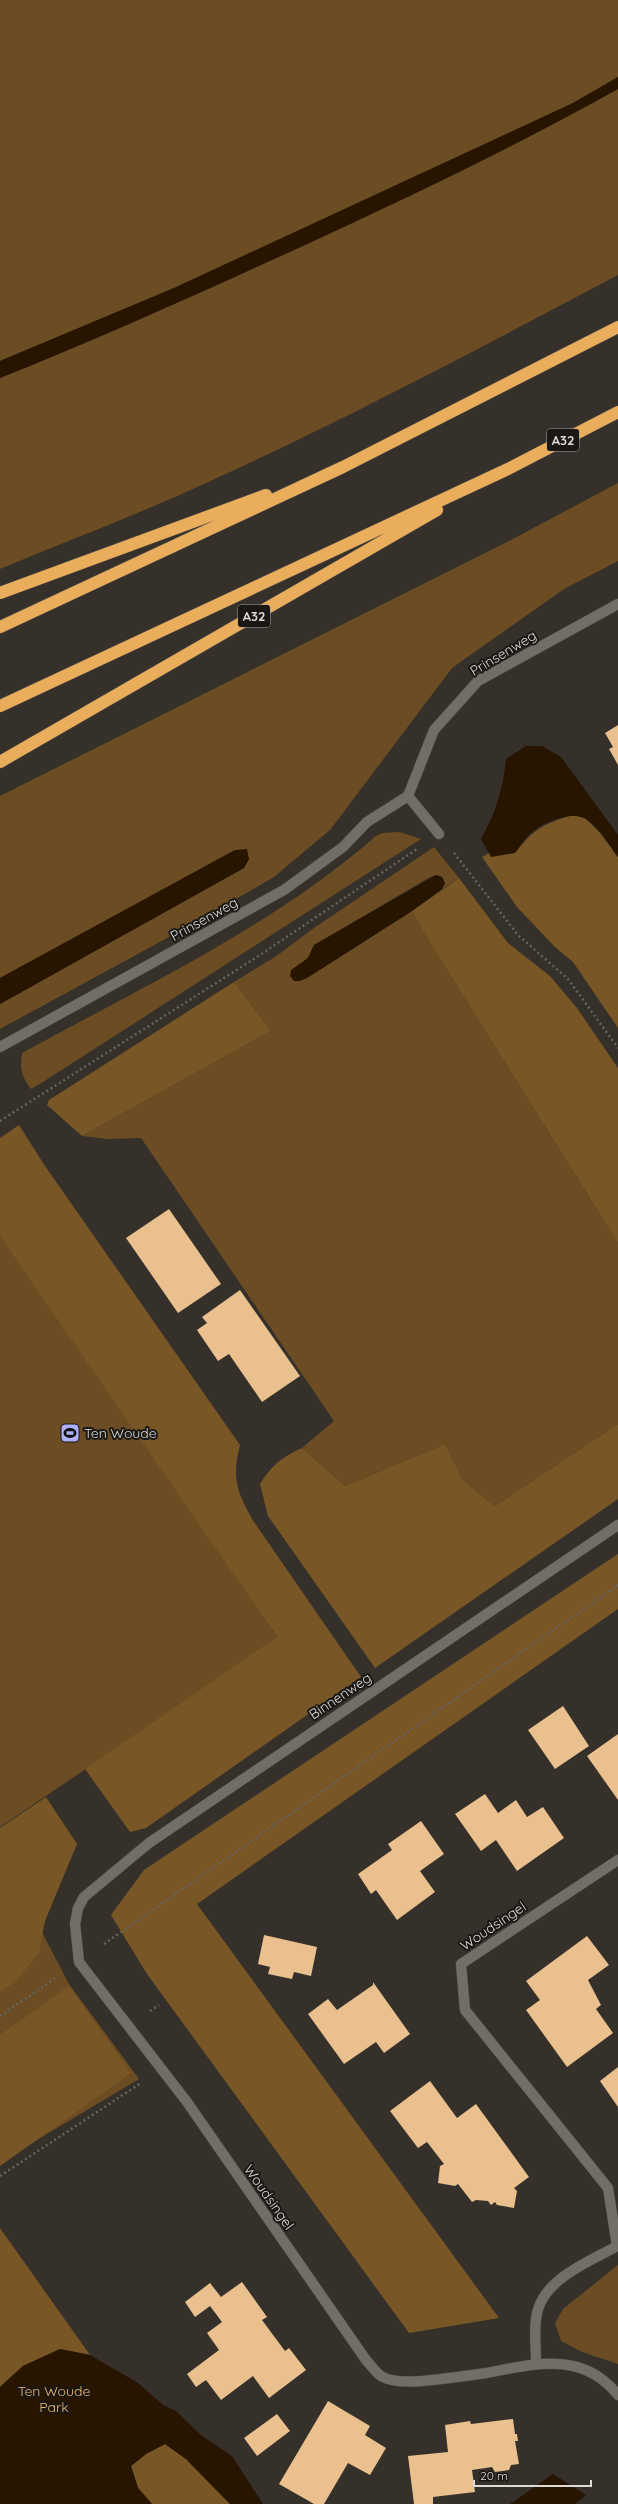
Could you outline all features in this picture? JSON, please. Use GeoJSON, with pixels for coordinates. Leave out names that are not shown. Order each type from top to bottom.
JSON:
{"type":"FeatureCollection","features":[{"type":"Feature","properties":{"kind":"highway"},"geometry":{"type":"LineString","coordinates":[[0,627],[343,467],[618,328]]}},
{"type":"Feature","properties":{"kind":"highway","name":"A32"},"geometry":{"type":"LineString","coordinates":[[0,706],[508,469],[618,412]]}},
{"type":"Feature","properties":{"kind":"highway"},"geometry":{"type":"LineString","coordinates":[[0,593],[343,467]]}},
{"type":"Feature","properties":{"kind":"highway","name":"A32"},"geometry":{"type":"LineString","coordinates":[[0,762],[508,469]]}},
{"type":"Feature","properties":{"kind":"street","name":"Prinsenweg"},"geometry":{"type":"LineString","coordinates":[[0,1047],[284,890],[343,847],[367,822],[408,796],[434,730],[478,681],[618,604]]}},
{"type":"Feature","properties":{"kind":"street"},"geometry":{"type":"LineString","coordinates":[[408,796],[439,834]]}},
{"type":"Feature","properties":{"kind":"street","name":"Binnenweg"},"geometry":{"type":"LineString","coordinates":[[79,1962],[75,1924],[78,1908],[84,1898],[149,1843],[618,1524]]}},
{"type":"Feature","properties":{"kind":"street","name":"Woudsingel"},"geometry":{"type":"LineString","coordinates":[[536,2363],[536,2318],[543,2298],[553,2284],[564,2276],[618,2246],[608,2188],[464,2010],[461,1964],[618,1860]]}},
{"type":"Feature","properties":{"kind":"street","name":"Woudsingel"},"geometry":{"type":"LineString","coordinates":[[79,1962],[187,2102],[366,2360],[381,2376],[405,2382],[442,2379],[536,2363],[551,2363],[585,2368],[609,2384],[618,2395]]}},
{"type":"Feature","properties":{"kind":"path"},"geometry":{"type":"LineString","coordinates":[[0,1121],[260,955],[439,834],[518,935],[568,979],[618,1048]]}},
{"type":"Feature","properties":{"kind":"path"},"geometry":{"type":"LineString","coordinates":[[112,1938],[618,1585]]}},
{"type":"Feature","properties":{"kind":"path"},"geometry":{"type":"LineString","coordinates":[[0,2016],[79,1962]]}},
{"type":"Feature","properties":{"kind":"path"},"geometry":{"type":"LineString","coordinates":[[0,2176],[161,2070]]}},
{"type":"Feature","properties":{"kind":"shaded area"},"geometry":{"type":"Polygon","coordinates":[[[0,0],[618,0],[618,77],[573,103],[174,288],[0,361],[0,0]]]}},
{"type":"Feature","properties":{"kind":"shaded area"},"geometry":{"type":"Polygon","coordinates":[[[618,77],[618,89],[541,131],[424,189],[305,245],[191,296],[0,378],[0,361],[174,288],[573,103],[618,77]]]}},
{"type":"Feature","properties":{"kind":"shaded area"},"geometry":{"type":"Polygon","coordinates":[[[618,89],[618,275],[385,397],[267,455],[147,509],[0,569],[0,378],[153,313],[345,227],[502,150],[618,89]]]}},
{"type":"Feature","properties":{"kind":"shaded area"},"geometry":{"type":"Polygon","coordinates":[[[618,483],[618,561],[564,589],[452,668],[330,830],[274,877],[191,925],[0,1029],[0,1004],[244,868],[249,859],[235,850],[0,978],[0,796],[511,540],[618,483]]]}},
{"type":"Feature","properties":{"kind":"shaded area"},"geometry":{"type":"Polygon","coordinates":[[[526,746],[542,746],[561,757],[618,835],[618,857],[594,825],[584,818],[571,816],[556,819],[541,826],[526,838],[515,853],[491,857],[481,839],[495,810],[503,780],[506,759],[526,746]]]}},
{"type":"Feature","properties":{"kind":"shaded area"},"geometry":{"type":"Polygon","coordinates":[[[572,815],[585,818],[600,833],[618,857],[618,1028],[573,962],[555,947],[517,907],[482,857],[489,853],[515,853],[528,838],[540,828],[572,815]]]}},
{"type":"Feature","properties":{"kind":"shaded area"},"geometry":{"type":"Polygon","coordinates":[[[399,832],[421,839],[31,1089],[22,1072],[22,1053],[205,954],[250,927],[294,899],[336,869],[376,836],[382,833],[399,832]]]}},
{"type":"Feature","properties":{"kind":"shaded area"},"geometry":{"type":"Polygon","coordinates":[[[434,847],[459,878],[442,889],[445,883],[442,877],[436,875],[430,877],[314,945],[308,958],[298,966],[307,978],[412,911],[423,932],[618,1243],[618,1424],[495,1506],[463,1480],[445,1444],[345,1486],[302,1448],[334,1421],[141,1138],[108,1139],[82,1136],[271,1031],[234,982],[275,957],[314,928],[434,847]]]}},
{"type":"Feature","properties":{"kind":"shaded area"},"geometry":{"type":"Polygon","coordinates":[[[247,849],[249,859],[244,868],[0,1004],[0,978],[235,850],[247,849]]]}},
{"type":"Feature","properties":{"kind":"shaded area"},"geometry":{"type":"Polygon","coordinates":[[[436,875],[442,877],[445,883],[442,889],[412,911],[307,978],[300,981],[294,981],[290,976],[291,970],[308,958],[314,945],[436,875]]]}},
{"type":"Feature","properties":{"kind":"shaded area"},"geometry":{"type":"Polygon","coordinates":[[[459,878],[508,943],[550,976],[577,1008],[618,1068],[618,1243],[423,932],[412,911],[459,878]]]}},
{"type":"Feature","properties":{"kind":"shaded area"},"geometry":{"type":"Polygon","coordinates":[[[234,982],[271,1031],[82,1136],[47,1105],[49,1100],[234,982]]]}},
{"type":"Feature","properties":{"kind":"shaded area"},"geometry":{"type":"Polygon","coordinates":[[[19,1125],[45,1166],[240,1445],[236,1466],[237,1483],[242,1499],[252,1519],[361,1677],[146,1828],[130,1832],[85,1769],[277,1637],[0,1236],[0,1138],[19,1125]]]}},
{"type":"Feature","properties":{"kind":"shaded area","name":"Ten Woude"},"geometry":{"type":"Polygon","coordinates":[[[0,1227],[278,1639],[0,1827],[0,1227]]]}},
{"type":"Feature","properties":{"kind":"shaded area"},"geometry":{"type":"Polygon","coordinates":[[[618,1424],[618,1499],[375,1668],[268,1516],[260,1484],[269,1471],[278,1462],[302,1448],[345,1486],[445,1444],[463,1480],[495,1506],[618,1424]]]}},
{"type":"Feature","properties":{"kind":"shaded area"},"geometry":{"type":"Polygon","coordinates":[[[618,1554],[618,1609],[197,1904],[499,2318],[409,2333],[147,1974],[111,1915],[144,1870],[618,1554]]]}},
{"type":"Feature","properties":{"kind":"shaded area"},"geometry":{"type":"Polygon","coordinates":[[[46,1797],[77,1844],[45,1921],[39,1953],[15,1982],[0,1992],[0,1828],[46,1797]]]}},
{"type":"Feature","properties":{"kind":"shaded area"},"geometry":{"type":"Polygon","coordinates":[[[0,1852],[69,1984],[139,2079],[0,2162],[0,1852]]]}},
{"type":"Feature","properties":{"kind":"shaded area"},"geometry":{"type":"Polygon","coordinates":[[[69,1986],[131,2073],[0,2166],[0,2035],[69,1986]]]}},
{"type":"Feature","properties":{"kind":"shaded area"},"geometry":{"type":"Polygon","coordinates":[[[0,2228],[90,2355],[60,2349],[23,2366],[0,2387],[0,2228]]]}},
{"type":"Feature","properties":{"kind":"shaded area"},"geometry":{"type":"Polygon","coordinates":[[[618,2265],[618,2364],[582,2352],[561,2341],[555,2323],[563,2309],[618,2265]]]}},
{"type":"Feature","properties":{"kind":"shaded area"},"geometry":{"type":"Polygon","coordinates":[[[60,2349],[90,2355],[138,2383],[163,2405],[176,2411],[201,2435],[232,2456],[263,2504],[230,2504],[186,2459],[165,2444],[146,2454],[131,2466],[138,2488],[152,2504],[0,2504],[0,2387],[23,2366],[60,2349]]]}},
{"type":"Feature","properties":{"kind":"shaded area"},"geometry":{"type":"Polygon","coordinates":[[[165,2444],[186,2459],[230,2504],[152,2504],[138,2488],[131,2466],[146,2454],[165,2444]]]}},
{"type":"Feature","properties":{"kind":"shaded area"},"geometry":{"type":"Polygon","coordinates":[[[553,2474],[586,2495],[575,2504],[510,2504],[553,2474]]]}},
{"type":"Feature","properties":{"kind":"building"},"geometry":{"type":"Polygon","coordinates":[[[618,725],[618,765],[609,749],[613,747],[605,733],[618,725]]]}},
{"type":"Feature","properties":{"kind":"building"},"geometry":{"type":"Polygon","coordinates":[[[169,1209],[221,1284],[178,1313],[126,1238],[169,1209]]]}},
{"type":"Feature","properties":{"kind":"building"},"geometry":{"type":"Polygon","coordinates":[[[240,1290],[300,1376],[262,1402],[229,1354],[218,1361],[197,1330],[207,1323],[202,1317],[240,1290]]]}},
{"type":"Feature","properties":{"kind":"building"},"geometry":{"type":"Polygon","coordinates":[[[563,1706],[589,1746],[555,1769],[528,1730],[563,1706]]]}},
{"type":"Feature","properties":{"kind":"building"},"geometry":{"type":"Polygon","coordinates":[[[618,1734],[618,1800],[587,1756],[618,1734]]]}},
{"type":"Feature","properties":{"kind":"building"},"geometry":{"type":"Polygon","coordinates":[[[485,1794],[498,1813],[516,1800],[527,1817],[543,1807],[564,1838],[517,1871],[496,1840],[481,1851],[455,1814],[485,1794]]]}},
{"type":"Feature","properties":{"kind":"building"},"geometry":{"type":"Polygon","coordinates":[[[421,1821],[444,1854],[420,1871],[435,1892],[397,1920],[376,1890],[371,1894],[358,1874],[392,1850],[388,1844],[421,1821]]]}},
{"type":"Feature","properties":{"kind":"building"},"geometry":{"type":"Polygon","coordinates":[[[264,1935],[317,1947],[311,1976],[294,1972],[292,1979],[268,1974],[270,1967],[258,1964],[264,1935]]]}},
{"type":"Feature","properties":{"kind":"building"},"geometry":{"type":"Polygon","coordinates":[[[587,1936],[609,1965],[588,1980],[601,2005],[596,2009],[613,2033],[567,2067],[526,2010],[540,2000],[526,1981],[587,1936]]]}},
{"type":"Feature","properties":{"kind":"building"},"geometry":{"type":"Polygon","coordinates":[[[373,1982],[410,2034],[384,2053],[376,2042],[344,2064],[308,2014],[328,1999],[337,2010],[373,1985],[373,1982]]]}},
{"type":"Feature","properties":{"kind":"building"},"geometry":{"type":"Polygon","coordinates":[[[618,2067],[618,2107],[600,2081],[618,2067]]]}},
{"type":"Feature","properties":{"kind":"building"},"geometry":{"type":"Polygon","coordinates":[[[430,2081],[457,2118],[476,2104],[529,2177],[514,2188],[517,2191],[514,2208],[497,2205],[495,2202],[491,2205],[488,2201],[476,2200],[472,2202],[458,2184],[455,2186],[438,2183],[440,2166],[444,2164],[427,2142],[418,2148],[390,2111],[430,2081]]]}},
{"type":"Feature","properties":{"kind":"building"},"geometry":{"type":"Polygon","coordinates":[[[242,2282],[267,2317],[262,2320],[285,2351],[289,2348],[306,2370],[269,2398],[253,2376],[221,2400],[206,2380],[196,2387],[187,2374],[219,2350],[207,2333],[222,2322],[210,2306],[195,2317],[185,2302],[210,2283],[221,2297],[242,2282]]]}},
{"type":"Feature","properties":{"kind":"building"},"geometry":{"type":"Polygon","coordinates":[[[328,2401],[370,2426],[365,2435],[386,2448],[370,2475],[348,2463],[324,2504],[314,2504],[279,2484],[328,2401]]]}},
{"type":"Feature","properties":{"kind":"building"},"geometry":{"type":"Polygon","coordinates":[[[277,2414],[290,2431],[257,2456],[244,2438],[277,2414]]]}},
{"type":"Feature","properties":{"kind":"building"},"geometry":{"type":"Polygon","coordinates":[[[513,2419],[515,2434],[517,2434],[518,2441],[515,2441],[519,2464],[511,2465],[509,2470],[495,2472],[492,2467],[472,2470],[475,2492],[433,2497],[433,2504],[414,2504],[408,2456],[448,2452],[445,2425],[470,2421],[471,2424],[513,2419]]]}},
{"type":"Feature","properties":{"kind":"place","name":"Ten Woude"},"geometry":{"type":"Point","coordinates":[70,1433]}},
{"type":"Feature","properties":{"kind":"park label","name":"Ten Woude Park"},"geometry":{"type":"Point","coordinates":[54,2400]}}]}
